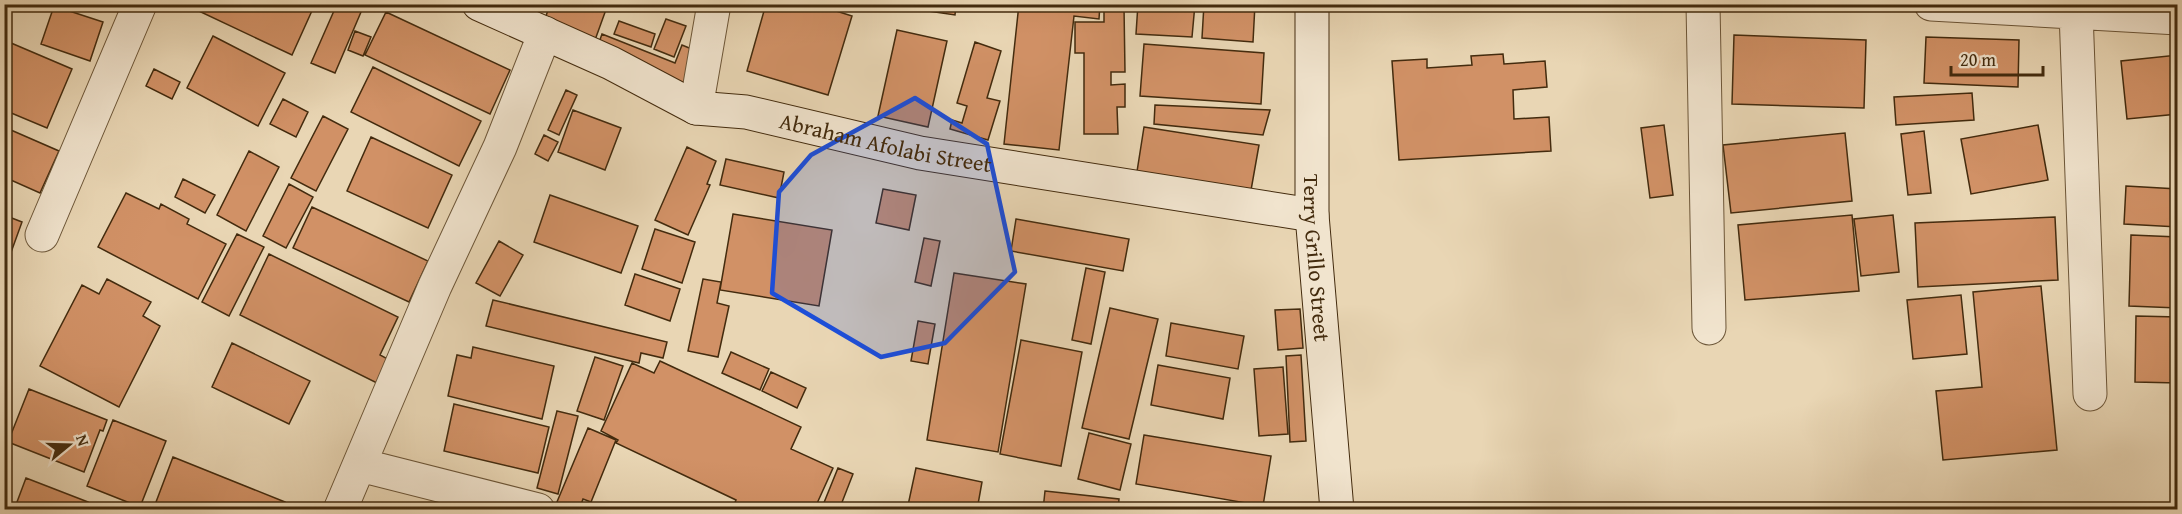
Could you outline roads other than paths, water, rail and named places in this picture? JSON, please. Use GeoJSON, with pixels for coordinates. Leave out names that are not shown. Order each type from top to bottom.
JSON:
{"type":"FeatureCollection","features":[{"type":"Feature","properties":{"kind":"street"},"geometry":{"type":"LineString","coordinates":[[42,236],[140,4]]}},
{"type":"Feature","properties":{"kind":"street","name":"Abraham Afolabi Street"},"geometry":{"type":"LineString","coordinates":[[479,4],[545,33],[696,108],[746,112],[920,153],[1312,215]]}},
{"type":"Feature","properties":{"kind":"street"},"geometry":{"type":"LineString","coordinates":[[696,108],[714,4]]}},
{"type":"Feature","properties":{"kind":"street","name":"Terry Grillo Street"},"geometry":{"type":"LineString","coordinates":[[1312,4],[1312,215],[1336,510]]}},
{"type":"Feature","properties":{"kind":"street"},"geometry":{"type":"LineString","coordinates":[[1703,4],[1709,328]]}},
{"type":"Feature","properties":{"kind":"street"},"geometry":{"type":"LineString","coordinates":[[1931,4],[2178,18]]}},
{"type":"Feature","properties":{"kind":"street"},"geometry":{"type":"LineString","coordinates":[[2076,12],[2090,394]]}},
{"type":"Feature","properties":{"kind":"street"},"geometry":{"type":"LineString","coordinates":[[340,510],[435,286],[500,147],[545,33]]}},
{"type":"Feature","properties":{"kind":"street"},"geometry":{"type":"LineString","coordinates":[[360,465],[538,510]]}}]}
